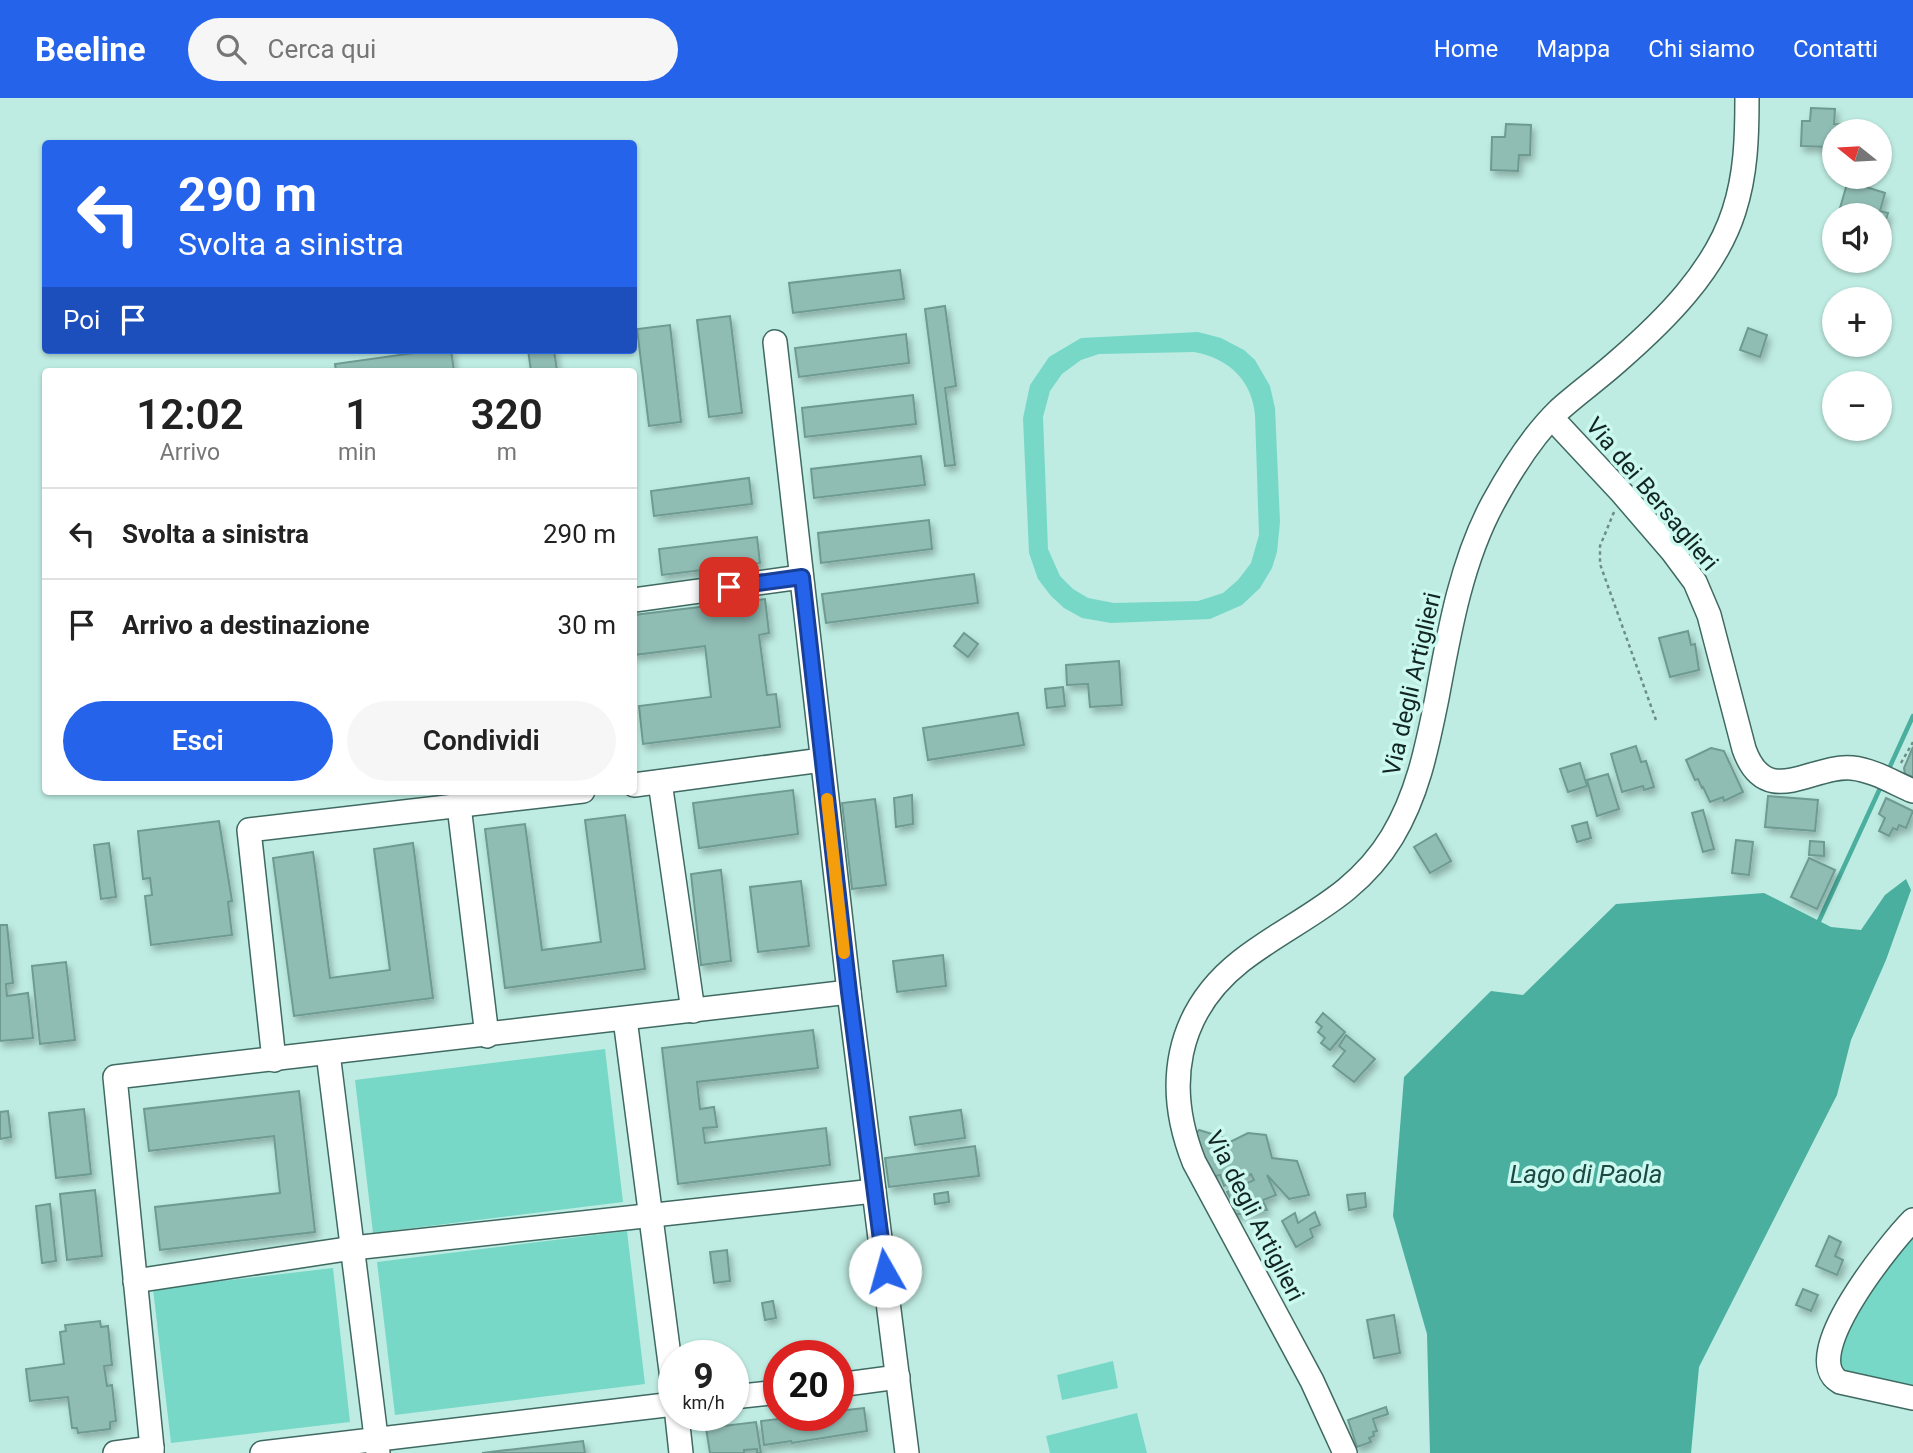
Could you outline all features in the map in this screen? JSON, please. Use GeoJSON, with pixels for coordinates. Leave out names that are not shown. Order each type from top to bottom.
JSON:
{"type":"FeatureCollection","features":[{"type":"Feature","properties":{"kind":"street","name":"Via degli Artiglieri"},"geometry":{"type":"LineString","coordinates":[[1345,1453],[1312,1381],[1195,1162],[1182,1127],[1177,1101],[1180,1060],[1195,1018],[1223,978],[1249,956],[1346,891],[1372,866],[1398,827],[1422,770],[1447,646],[1476,539],[1508,477],[1531,443],[1552,418],[1647,335],[1698,278],[1715,252],[1734,214],[1742,179],[1746,150],[1747,98]]}},
{"type":"Feature","properties":{"kind":"street"},"geometry":{"type":"LineString","coordinates":[[775,342],[849,992],[907,1453]]}},
{"type":"Feature","properties":{"kind":"street","name":"Via dei Bersaglieri"},"geometry":{"type":"LineString","coordinates":[[1552,418],[1672,551],[1699,589],[1709,615],[1744,749],[1753,767],[1769,778],[1788,782],[1838,769],[1861,769],[1898,785]]}},
{"type":"Feature","properties":{"kind":"street"},"geometry":{"type":"LineString","coordinates":[[637,600],[802,577]]}},
{"type":"Feature","properties":{"kind":"street"},"geometry":{"type":"LineString","coordinates":[[637,785],[822,760]]}},
{"type":"Feature","properties":{"kind":"street"},"geometry":{"type":"LineString","coordinates":[[660,782],[693,1011]]}},
{"type":"Feature","properties":{"kind":"street"},"geometry":{"type":"LineString","coordinates":[[274,1060],[249,830],[459,806],[529,795]]}},
{"type":"Feature","properties":{"kind":"street"},"geometry":{"type":"LineString","coordinates":[[459,806],[487,1036]]}},
{"type":"Feature","properties":{"kind":"street"},"geometry":{"type":"LineString","coordinates":[[115,1453],[152,1451],[115,1077],[849,992]]}},
{"type":"Feature","properties":{"kind":"street"},"geometry":{"type":"LineString","coordinates":[[625,1019],[667,1340]]}},
{"type":"Feature","properties":{"kind":"street"},"geometry":{"type":"LineString","coordinates":[[328,1053],[378,1446]]}},
{"type":"Feature","properties":{"kind":"street"},"geometry":{"type":"LineString","coordinates":[[135,1281],[353,1248],[874,1191]]}},
{"type":"Feature","properties":{"kind":"street"},"geometry":{"type":"LineString","coordinates":[[1913,1220],[1874,1265],[1843,1318],[1827,1366],[1830,1375],[1840,1382],[1913,1398]]}},
{"type":"Feature","properties":{"kind":"street"},"geometry":{"type":"LineString","coordinates":[[854,1383],[898,1377]]}},
{"type":"Feature","properties":{"kind":"street"},"geometry":{"type":"LineString","coordinates":[[262,1453],[378,1446],[658,1406]]}},
{"type":"Feature","properties":{"kind":"street"},"geometry":{"type":"LineString","coordinates":[[679,1431],[681,1453]]}},
{"type":"Feature","properties":{"kind":"path"},"geometry":{"type":"LineString","coordinates":[[1622,493],[1600,546],[1600,564],[1657,723]]}},
{"type":"Feature","properties":{"kind":"path"},"geometry":{"type":"LineString","coordinates":[[1898,785],[1913,742]]}},
{"type":"Feature","properties":{"kind":"shaded area"},"geometry":{"type":"Polygon","coordinates":[[[1198,332],[1221,338],[1244,350],[1255,360],[1270,386],[1275,408],[1280,522],[1277,552],[1272,568],[1260,588],[1242,605],[1210,619],[1111,623],[1082,618],[1064,608],[1038,579],[1029,553],[1023,418],[1030,385],[1049,357],[1081,338],[1198,332]],[[1194,352],[1099,354],[1081,360],[1062,374],[1050,391],[1043,417],[1048,549],[1060,576],[1073,589],[1088,598],[1114,603],[1198,601],[1223,593],[1251,563],[1259,535],[1253,402],[1249,391],[1236,373],[1217,359],[1194,352]]]}},
{"type":"Feature","properties":{"kind":"shaded area"},"geometry":{"type":"Polygon","coordinates":[[[605,1049],[623,1202],[373,1233],[355,1080],[605,1049]]]}},
{"type":"Feature","properties":{"kind":"shaded area"},"geometry":{"type":"Polygon","coordinates":[[[1913,1230],[1913,1389],[1836,1372],[1843,1341],[1879,1265],[1913,1230]]]}},
{"type":"Feature","properties":{"kind":"shaded area"},"geometry":{"type":"Polygon","coordinates":[[[627,1231],[645,1384],[395,1415],[377,1262],[627,1231]]]}},
{"type":"Feature","properties":{"kind":"shaded area"},"geometry":{"type":"Polygon","coordinates":[[[333,1268],[350,1422],[171,1443],[153,1289],[333,1268]]]}},
{"type":"Feature","properties":{"kind":"shaded area"},"geometry":{"type":"Polygon","coordinates":[[[1113,1361],[1118,1388],[1062,1400],[1057,1375],[1113,1361]]]}},
{"type":"Feature","properties":{"kind":"shaded area"},"geometry":{"type":"Polygon","coordinates":[[[1137,1413],[1147,1453],[1050,1453],[1046,1436],[1137,1413]]]}},
{"type":"Feature","properties":{"kind":"water","name":"Lago di Paola"},"geometry":{"type":"Polygon","coordinates":[[[1906,879],[1911,890],[1886,960],[1851,1040],[1837,1095],[1699,1367],[1691,1453],[1430,1453],[1427,1334],[1393,1216],[1404,1077],[1491,991],[1523,995],[1616,904],[1764,893],[1831,927],[1861,930],[1885,895],[1906,879]]]}},
{"type":"Feature","properties":{"kind":"building"},"geometry":{"type":"Polygon","coordinates":[[[1811,108],[1835,109],[1834,119],[1822,119],[1822,147],[1801,146],[1802,121],[1810,121],[1811,108]]]}},
{"type":"Feature","properties":{"kind":"building"},"geometry":{"type":"Polygon","coordinates":[[[1506,124],[1531,125],[1530,155],[1519,155],[1518,171],[1491,170],[1492,137],[1505,137],[1506,124]]]}},
{"type":"Feature","properties":{"kind":"building"},"geometry":{"type":"Polygon","coordinates":[[[1846,189],[1872,189],[1885,193],[1882,203],[1841,203],[1846,189]]]}},
{"type":"Feature","properties":{"kind":"building"},"geometry":{"type":"Polygon","coordinates":[[[900,270],[904,299],[793,313],[789,283],[900,270]]]}},
{"type":"Feature","properties":{"kind":"building"},"geometry":{"type":"Polygon","coordinates":[[[945,306],[956,386],[945,388],[955,465],[945,466],[925,309],[945,306]]]}},
{"type":"Feature","properties":{"kind":"building"},"geometry":{"type":"Polygon","coordinates":[[[730,316],[742,413],[709,417],[697,320],[730,316]]]}},
{"type":"Feature","properties":{"kind":"building"},"geometry":{"type":"Polygon","coordinates":[[[670,325],[681,422],[649,426],[637,329],[670,325]]]}},
{"type":"Feature","properties":{"kind":"building"},"geometry":{"type":"Polygon","coordinates":[[[1748,328],[1767,335],[1760,357],[1740,350],[1748,328]]]}},
{"type":"Feature","properties":{"kind":"building"},"geometry":{"type":"Polygon","coordinates":[[[906,334],[909,363],[799,377],[795,348],[906,334]]]}},
{"type":"Feature","properties":{"kind":"building"},"geometry":{"type":"Polygon","coordinates":[[[406,354],[452,354],[454,368],[336,368],[335,364],[406,354]]]}},
{"type":"Feature","properties":{"kind":"building"},"geometry":{"type":"Polygon","coordinates":[[[529,354],[555,354],[557,368],[531,368],[529,354]]]}},
{"type":"Feature","properties":{"kind":"building"},"geometry":{"type":"Polygon","coordinates":[[[913,395],[916,424],[805,437],[802,408],[913,395]]]}},
{"type":"Feature","properties":{"kind":"building"},"geometry":{"type":"Polygon","coordinates":[[[921,456],[925,485],[814,498],[811,469],[921,456]]]}},
{"type":"Feature","properties":{"kind":"building"},"geometry":{"type":"Polygon","coordinates":[[[749,478],[752,504],[654,516],[651,491],[749,478]]]}},
{"type":"Feature","properties":{"kind":"building"},"geometry":{"type":"Polygon","coordinates":[[[929,520],[932,549],[821,563],[818,533],[929,520]]]}},
{"type":"Feature","properties":{"kind":"building"},"geometry":{"type":"Polygon","coordinates":[[[757,537],[760,563],[662,575],[659,549],[757,537]]]}},
{"type":"Feature","properties":{"kind":"building"},"geometry":{"type":"Polygon","coordinates":[[[974,574],[978,603],[826,623],[822,594],[974,574]]]}},
{"type":"Feature","properties":{"kind":"building"},"geometry":{"type":"Polygon","coordinates":[[[765,599],[769,633],[759,635],[767,695],[776,694],[780,727],[643,744],[639,706],[711,697],[705,646],[637,655],[637,615],[765,599]]]}},
{"type":"Feature","properties":{"kind":"building"},"geometry":{"type":"Polygon","coordinates":[[[1688,631],[1691,645],[1695,644],[1699,670],[1670,677],[1659,638],[1688,631]]]}},
{"type":"Feature","properties":{"kind":"building"},"geometry":{"type":"Polygon","coordinates":[[[964,633],[978,644],[968,657],[954,646],[964,633]]]}},
{"type":"Feature","properties":{"kind":"building"},"geometry":{"type":"Polygon","coordinates":[[[1119,661],[1122,705],[1090,707],[1088,684],[1067,685],[1066,665],[1119,661]]]}},
{"type":"Feature","properties":{"kind":"building"},"geometry":{"type":"Polygon","coordinates":[[[1063,687],[1065,706],[1047,708],[1045,689],[1063,687]]]}},
{"type":"Feature","properties":{"kind":"building"},"geometry":{"type":"Polygon","coordinates":[[[1018,713],[1024,745],[928,760],[923,728],[1018,713]]]}},
{"type":"Feature","properties":{"kind":"building"},"geometry":{"type":"Polygon","coordinates":[[[1636,746],[1641,762],[1646,761],[1654,787],[1644,790],[1643,786],[1622,792],[1611,754],[1636,746]]]}},
{"type":"Feature","properties":{"kind":"building"},"geometry":{"type":"Polygon","coordinates":[[[1913,747],[1913,777],[1905,774],[1904,768],[1913,747]]]}},
{"type":"Feature","properties":{"kind":"building"},"geometry":{"type":"Polygon","coordinates":[[[1711,748],[1724,751],[1743,792],[1724,801],[1723,797],[1710,802],[1698,779],[1695,780],[1686,760],[1711,748]]]}},
{"type":"Feature","properties":{"kind":"building"},"geometry":{"type":"Polygon","coordinates":[[[1580,763],[1587,786],[1568,792],[1560,769],[1580,763]]]}},
{"type":"Feature","properties":{"kind":"building"},"geometry":{"type":"Polygon","coordinates":[[[1608,774],[1619,809],[1597,816],[1587,780],[1608,774]]]}},
{"type":"Feature","properties":{"kind":"building"},"geometry":{"type":"Polygon","coordinates":[[[793,790],[798,834],[699,848],[693,803],[793,790]]]}},
{"type":"Feature","properties":{"kind":"building"},"geometry":{"type":"Polygon","coordinates":[[[912,795],[913,824],[896,827],[894,798],[912,795]]]}},
{"type":"Feature","properties":{"kind":"building"},"geometry":{"type":"Polygon","coordinates":[[[1768,796],[1818,800],[1815,831],[1765,827],[1768,796]]]}},
{"type":"Feature","properties":{"kind":"building"},"geometry":{"type":"Polygon","coordinates":[[[1886,798],[1913,811],[1906,828],[1899,825],[1897,830],[1893,828],[1889,836],[1879,831],[1885,818],[1879,814],[1886,798]]]}},
{"type":"Feature","properties":{"kind":"building"},"geometry":{"type":"Polygon","coordinates":[[[875,799],[886,885],[852,889],[842,803],[875,799]]]}},
{"type":"Feature","properties":{"kind":"building"},"geometry":{"type":"Polygon","coordinates":[[[1703,810],[1714,849],[1703,852],[1692,813],[1703,810]]]}},
{"type":"Feature","properties":{"kind":"building"},"geometry":{"type":"Polygon","coordinates":[[[625,815],[645,969],[505,988],[485,829],[525,824],[542,950],[601,942],[585,820],[625,815]]]}},
{"type":"Feature","properties":{"kind":"building"},"geometry":{"type":"Polygon","coordinates":[[[219,821],[232,901],[228,902],[232,935],[151,945],[145,896],[152,895],[150,878],[143,879],[138,831],[219,821]]]}},
{"type":"Feature","properties":{"kind":"building"},"geometry":{"type":"Polygon","coordinates":[[[1587,822],[1591,838],[1577,842],[1572,826],[1587,822]]]}},
{"type":"Feature","properties":{"kind":"building"},"geometry":{"type":"Polygon","coordinates":[[[1436,834],[1451,861],[1430,873],[1414,847],[1436,834]]]}},
{"type":"Feature","properties":{"kind":"building"},"geometry":{"type":"Polygon","coordinates":[[[1736,840],[1753,842],[1749,875],[1732,873],[1736,840]]]}},
{"type":"Feature","properties":{"kind":"building"},"geometry":{"type":"Polygon","coordinates":[[[1810,841],[1824,842],[1824,856],[1809,855],[1810,841]]]}},
{"type":"Feature","properties":{"kind":"building"},"geometry":{"type":"Polygon","coordinates":[[[109,843],[116,897],[101,899],[94,845],[109,843]]]}},
{"type":"Feature","properties":{"kind":"building"},"geometry":{"type":"Polygon","coordinates":[[[413,843],[433,998],[294,1016],[273,858],[313,852],[330,978],[390,970],[374,849],[413,843]]]}},
{"type":"Feature","properties":{"kind":"building"},"geometry":{"type":"Polygon","coordinates":[[[1809,858],[1835,870],[1817,909],[1791,897],[1809,858]]]}},
{"type":"Feature","properties":{"kind":"building"},"geometry":{"type":"Polygon","coordinates":[[[721,870],[731,961],[701,965],[691,874],[721,870]]]}},
{"type":"Feature","properties":{"kind":"building"},"geometry":{"type":"Polygon","coordinates":[[[801,881],[809,946],[758,952],[750,887],[801,881]]]}},
{"type":"Feature","properties":{"kind":"building"},"geometry":{"type":"Polygon","coordinates":[[[0,925],[7,925],[13,983],[6,984],[7,996],[28,993],[33,1038],[0,1041],[0,925]]]}},
{"type":"Feature","properties":{"kind":"building"},"geometry":{"type":"Polygon","coordinates":[[[943,955],[946,986],[897,992],[893,961],[943,955]]]}},
{"type":"Feature","properties":{"kind":"building"},"geometry":{"type":"Polygon","coordinates":[[[66,962],[75,1040],[40,1044],[32,966],[66,962]]]}},
{"type":"Feature","properties":{"kind":"building"},"geometry":{"type":"Polygon","coordinates":[[[1323,1013],[1345,1032],[1330,1050],[1321,1043],[1325,1038],[1318,1032],[1322,1027],[1316,1022],[1323,1013]]]}},
{"type":"Feature","properties":{"kind":"building"},"geometry":{"type":"Polygon","coordinates":[[[813,1030],[818,1068],[697,1082],[700,1109],[714,1107],[717,1127],[703,1128],[705,1143],[826,1128],[830,1165],[678,1184],[662,1048],[813,1030]]]}},
{"type":"Feature","properties":{"kind":"building"},"geometry":{"type":"Polygon","coordinates":[[[1346,1035],[1375,1059],[1354,1082],[1333,1066],[1345,1051],[1339,1046],[1346,1035]]]}},
{"type":"Feature","properties":{"kind":"building"},"geometry":{"type":"Polygon","coordinates":[[[299,1091],[315,1232],[160,1250],[155,1207],[280,1193],[274,1136],[149,1151],[144,1109],[299,1091]]]}},
{"type":"Feature","properties":{"kind":"building"},"geometry":{"type":"Polygon","coordinates":[[[84,1109],[91,1174],[56,1178],[49,1113],[84,1109]]]}},
{"type":"Feature","properties":{"kind":"building"},"geometry":{"type":"Polygon","coordinates":[[[961,1110],[965,1138],[915,1145],[910,1117],[961,1110]]]}},
{"type":"Feature","properties":{"kind":"building"},"geometry":{"type":"Polygon","coordinates":[[[8,1111],[11,1137],[0,1139],[0,1112],[8,1111]]]}},
{"type":"Feature","properties":{"kind":"building"},"geometry":{"type":"Polygon","coordinates":[[[1199,1130],[1225,1138],[1224,1145],[1248,1133],[1266,1135],[1272,1158],[1297,1161],[1309,1195],[1289,1199],[1267,1175],[1276,1195],[1263,1200],[1267,1210],[1232,1215],[1228,1205],[1233,1203],[1227,1192],[1254,1180],[1251,1174],[1224,1186],[1220,1175],[1211,1177],[1193,1138],[1199,1130]]]}},
{"type":"Feature","properties":{"kind":"building"},"geometry":{"type":"Polygon","coordinates":[[[975,1146],[979,1176],[889,1187],[885,1158],[975,1146]]]}},
{"type":"Feature","properties":{"kind":"building"},"geometry":{"type":"Polygon","coordinates":[[[95,1190],[102,1256],[67,1260],[60,1194],[95,1190]]]}},
{"type":"Feature","properties":{"kind":"building"},"geometry":{"type":"Polygon","coordinates":[[[948,1192],[949,1202],[935,1204],[934,1194],[948,1192]]]}},
{"type":"Feature","properties":{"kind":"building"},"geometry":{"type":"Polygon","coordinates":[[[1365,1193],[1366,1207],[1349,1210],[1347,1195],[1365,1193]]]}},
{"type":"Feature","properties":{"kind":"building"},"geometry":{"type":"Polygon","coordinates":[[[50,1204],[56,1261],[42,1263],[36,1206],[50,1204]]]}},
{"type":"Feature","properties":{"kind":"building"},"geometry":{"type":"Polygon","coordinates":[[[1315,1212],[1320,1225],[1310,1229],[1313,1237],[1296,1247],[1282,1221],[1295,1213],[1298,1223],[1315,1212]]]}},
{"type":"Feature","properties":{"kind":"building"},"geometry":{"type":"Polygon","coordinates":[[[1829,1236],[1841,1242],[1835,1256],[1843,1260],[1837,1275],[1816,1266],[1829,1236]]]}},
{"type":"Feature","properties":{"kind":"building"},"geometry":{"type":"Polygon","coordinates":[[[727,1250],[730,1281],[714,1283],[710,1252],[727,1250]]]}},
{"type":"Feature","properties":{"kind":"building"},"geometry":{"type":"Polygon","coordinates":[[[1803,1289],[1818,1295],[1811,1311],[1796,1305],[1803,1289]]]}},
{"type":"Feature","properties":{"kind":"building"},"geometry":{"type":"Polygon","coordinates":[[[773,1301],[776,1318],[765,1320],[762,1303],[773,1301]]]}},
{"type":"Feature","properties":{"kind":"building"},"geometry":{"type":"Polygon","coordinates":[[[1394,1315],[1400,1353],[1374,1358],[1367,1320],[1394,1315]]]}},
{"type":"Feature","properties":{"kind":"building"},"geometry":{"type":"Polygon","coordinates":[[[100,1321],[101,1327],[108,1326],[112,1365],[104,1366],[107,1386],[112,1385],[116,1421],[110,1422],[110,1429],[78,1433],[77,1428],[72,1428],[68,1397],[30,1401],[26,1369],[64,1364],[60,1332],[66,1331],[65,1325],[100,1321]]]}},
{"type":"Feature","properties":{"kind":"building"},"geometry":{"type":"Polygon","coordinates":[[[1386,1407],[1388,1414],[1373,1419],[1377,1431],[1369,1438],[1371,1442],[1357,1447],[1348,1420],[1386,1407]]]}},
{"type":"Feature","properties":{"kind":"building"},"geometry":{"type":"Polygon","coordinates":[[[864,1408],[867,1431],[764,1445],[761,1421],[763,1431],[854,1431],[854,1409],[864,1408]]]}},
{"type":"Feature","properties":{"kind":"building"},"geometry":{"type":"Polygon","coordinates":[[[756,1422],[761,1453],[757,1453],[757,1449],[744,1450],[744,1453],[710,1453],[706,1431],[749,1431],[749,1423],[756,1422]]]}},
{"type":"Feature","properties":{"kind":"building"},"geometry":{"type":"Polygon","coordinates":[[[583,1441],[585,1453],[482,1453],[583,1441]]]}},
{"type":"Feature","properties":{"kind":"waterway"},"geometry":{"type":"LineString","coordinates":[[1887,773],[1913,716]]}},
{"type":"Feature","properties":{"kind":"waterway"},"geometry":{"type":"LineString","coordinates":[[1819,921],[1882,784]]}},
{"type":"Feature","properties":{"kind":"slow traffic"},"geometry":{"type":"LineString","coordinates":[[827,799],[844,953]]}},
{"type":"Feature","properties":{"kind":"route"},"geometry":{"type":"LineString","coordinates":[[729,587],[802,577],[849,992],[885,1271]]}}]}
